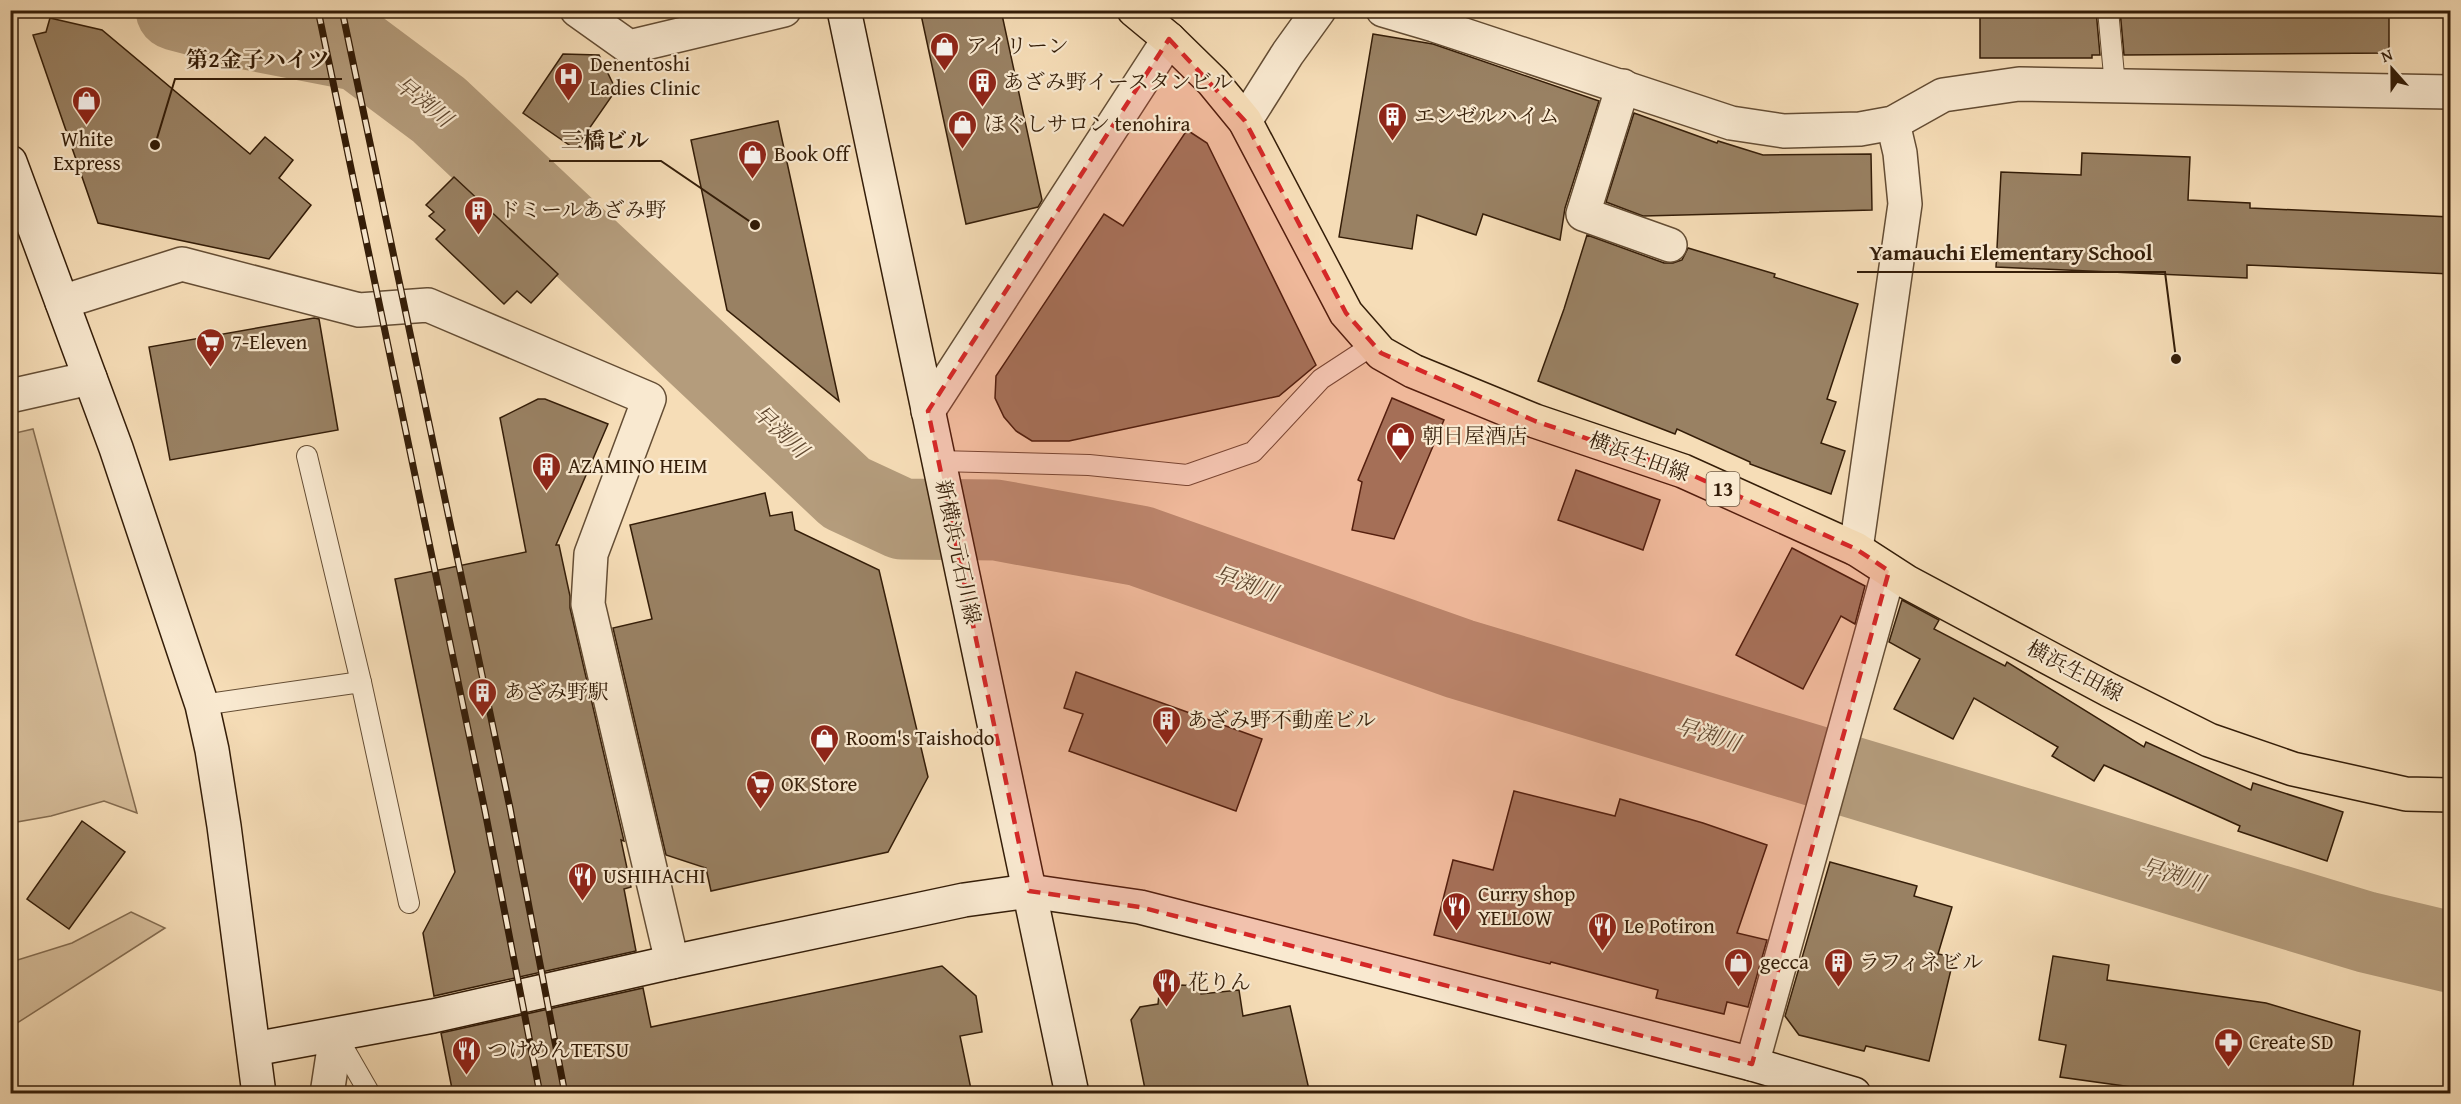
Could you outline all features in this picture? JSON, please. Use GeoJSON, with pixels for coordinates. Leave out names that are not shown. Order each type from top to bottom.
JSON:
{"type":"FeatureCollection","features":[{"type":"Feature","properties":{"kind":"main road","name":"横浜生田線"},"geometry":{"type":"LineString","coordinates":[[1134,10],[1169,39],[1213,82],[1245,121],[1346,313],[1381,353],[1413,372],[1535,421],[1683,471],[1856,549],[1889,571],[2109,690],[2209,740],[2293,769],[2406,794],[2451,795]]}},
{"type":"Feature","properties":{"kind":"street"},"geometry":{"type":"LineString","coordinates":[[577,10],[629,46],[784,10]]}},
{"type":"Feature","properties":{"kind":"street","name":"新横浜元石川線"},"geometry":{"type":"LineString","coordinates":[[844,10],[1072,1094]]}},
{"type":"Feature","properties":{"kind":"street"},"geometry":{"type":"LineString","coordinates":[[1245,121],[1288,53],[1319,10]]}},
{"type":"Feature","properties":{"kind":"street"},"geometry":{"type":"LineString","coordinates":[[1383,10],[1731,123],[1784,131],[1860,129],[1893,123],[1943,95],[2019,84],[2451,92]]}},
{"type":"Feature","properties":{"kind":"street"},"geometry":{"type":"LineString","coordinates":[[928,411],[1169,39]]}},
{"type":"Feature","properties":{"kind":"street"},"geometry":{"type":"LineString","coordinates":[[1623,87],[1583,214],[1670,245]]}},
{"type":"Feature","properties":{"kind":"street"},"geometry":{"type":"LineString","coordinates":[[1856,549],[1905,204],[1900,153],[1893,123]]}},
{"type":"Feature","properties":{"kind":"street"},"geometry":{"type":"LineString","coordinates":[[10,162],[116,448],[202,705],[224,826],[259,1094]]}},
{"type":"Feature","properties":{"kind":"street"},"geometry":{"type":"LineString","coordinates":[[62,302],[182,264],[359,310],[428,305],[649,399],[591,554],[588,604],[672,962]]}},
{"type":"Feature","properties":{"kind":"street"},"geometry":{"type":"LineString","coordinates":[[10,396],[90,378]]}},
{"type":"Feature","properties":{"kind":"street"},"geometry":{"type":"LineString","coordinates":[[1752,1064],[1889,571]]}},
{"type":"Feature","properties":{"kind":"street"},"geometry":{"type":"LineString","coordinates":[[254,1049],[336,1035],[964,900],[1029,891],[1140,908],[1752,1064],[1854,1094]]}},
{"type":"Feature","properties":{"kind":"street"},"geometry":{"type":"LineString","coordinates":[[327,1094],[336,1035]]}},
{"type":"Feature","properties":{"kind":"lane"},"geometry":{"type":"LineString","coordinates":[[2108,10],[2115,86]]}},
{"type":"Feature","properties":{"kind":"lane"},"geometry":{"type":"LineString","coordinates":[[939,465],[1089,465],[1187,475],[1253,452],[1321,379],[1374,345]]}},
{"type":"Feature","properties":{"kind":"lane"},"geometry":{"type":"LineString","coordinates":[[307,456],[361,682],[409,903]]}},
{"type":"Feature","properties":{"kind":"lane"},"geometry":{"type":"LineString","coordinates":[[202,705],[361,682]]}},
{"type":"Feature","properties":{"kind":"lane"},"geometry":{"type":"LineString","coordinates":[[336,1035],[370,1094]]}},
{"type":"Feature","properties":{"kind":"highlighted area"},"geometry":{"type":"Polygon","coordinates":[[[1169,39],[1245,121],[1346,313],[1381,353],[1535,421],[1683,471],[1856,549],[1889,571],[1752,1064],[1140,907],[1029,891],[928,411],[1169,39]]]}},
{"type":"Feature","properties":{"kind":"shaded area"},"geometry":{"type":"Polygon","coordinates":[[[33,429],[137,813],[104,801],[51,816],[11,823],[11,434],[33,429]]]}},
{"type":"Feature","properties":{"kind":"shaded area"},"geometry":{"type":"Polygon","coordinates":[[[131,912],[165,928],[11,1027],[11,962],[72,943],[131,912]]]}},
{"type":"Feature","properties":{"kind":"building","name":"あざみ野イースタンビル"},"geometry":{"type":"Polygon","coordinates":[[[920,10],[1001,10],[1042,200],[1038,207],[966,224],[920,10]]]}},
{"type":"Feature","properties":{"kind":"building"},"geometry":{"type":"Polygon","coordinates":[[[1980,10],[2096,10],[2100,55],[2092,55],[2092,58],[1980,58],[1980,10]]]}},
{"type":"Feature","properties":{"kind":"building"},"geometry":{"type":"Polygon","coordinates":[[[2120,10],[2389,10],[2389,53],[2124,55],[2120,10]]]}},
{"type":"Feature","properties":{"kind":"building"},"geometry":{"type":"Polygon","coordinates":[[[50,18],[102,30],[250,154],[265,137],[293,160],[279,178],[311,205],[269,259],[98,223],[33,35],[46,32],[50,18]]]}},
{"type":"Feature","properties":{"kind":"building"},"geometry":{"type":"Polygon","coordinates":[[[1373,34],[1433,44],[1599,101],[1565,208],[1560,240],[1483,214],[1476,235],[1417,215],[1412,249],[1339,237],[1373,34]]]}},
{"type":"Feature","properties":{"kind":"building","name":"Denentoshi Ladies Clinic"},"geometry":{"type":"Polygon","coordinates":[[[563,54],[599,55],[616,90],[575,149],[523,113],[563,54]]]}},
{"type":"Feature","properties":{"kind":"building"},"geometry":{"type":"Polygon","coordinates":[[[1634,113],[1717,143],[1718,141],[1763,155],[1871,154],[1872,210],[1643,216],[1606,202],[1634,113]]]}},
{"type":"Feature","properties":{"kind":"building"},"geometry":{"type":"Polygon","coordinates":[[[778,121],[839,401],[727,310],[691,140],[778,121]]]}},
{"type":"Feature","properties":{"kind":"building"},"geometry":{"type":"Polygon","coordinates":[[[1187,130],[1207,143],[1316,365],[1279,396],[1069,441],[1032,441],[1016,431],[1004,417],[995,398],[996,376],[1104,214],[1123,226],[1187,130]]]}},
{"type":"Feature","properties":{"kind":"building"},"geometry":{"type":"Polygon","coordinates":[[[2082,153],[2190,157],[2188,200],[2250,203],[2250,208],[2451,217],[2451,274],[2247,265],[2247,278],[1996,267],[2001,172],[2081,175],[2082,153]]]}},
{"type":"Feature","properties":{"kind":"building","name":"ドミールあざみ野"},"geometry":{"type":"Polygon","coordinates":[[[454,177],[558,274],[531,303],[517,291],[504,304],[436,239],[445,230],[429,216],[434,212],[426,205],[454,177]]]}},
{"type":"Feature","properties":{"kind":"building"},"geometry":{"type":"Polygon","coordinates":[[[1587,235],[1664,263],[1682,260],[1688,248],[1775,274],[1774,277],[1858,304],[1827,399],[1836,402],[1821,443],[1845,451],[1831,494],[1750,464],[1750,462],[1677,429],[1675,434],[1538,381],[1587,235]]]}},
{"type":"Feature","properties":{"kind":"building"},"geometry":{"type":"Polygon","coordinates":[[[319,319],[338,430],[170,460],[149,347],[319,319]]]}},
{"type":"Feature","properties":{"kind":"building"},"geometry":{"type":"Polygon","coordinates":[[[1392,398],[1444,420],[1394,539],[1352,530],[1362,482],[1358,480],[1392,398]]]}},
{"type":"Feature","properties":{"kind":"building","name":"あざみ野駅"},"geometry":{"type":"Polygon","coordinates":[[[538,399],[545,399],[608,424],[556,545],[559,545],[570,596],[570,608],[624,841],[621,840],[631,887],[624,889],[636,951],[434,996],[423,933],[455,872],[395,579],[526,552],[500,418],[538,399]]]}},
{"type":"Feature","properties":{"kind":"building"},"geometry":{"type":"Polygon","coordinates":[[[1576,470],[1660,500],[1643,550],[1558,520],[1576,470]]]}},
{"type":"Feature","properties":{"kind":"building"},"geometry":{"type":"Polygon","coordinates":[[[765,493],[770,516],[792,512],[795,530],[879,570],[928,777],[888,852],[711,891],[706,868],[666,855],[613,628],[652,619],[630,525],[765,493]]]}},
{"type":"Feature","properties":{"kind":"building"},"geometry":{"type":"Polygon","coordinates":[[[1792,548],[1865,586],[1855,624],[1841,616],[1803,689],[1736,655],[1792,548]]]}},
{"type":"Feature","properties":{"kind":"building"},"geometry":{"type":"Polygon","coordinates":[[[1902,600],[1939,620],[1934,629],[2005,666],[2007,662],[2144,747],[2146,742],[2251,790],[2253,783],[2343,812],[2327,861],[2238,831],[2240,826],[2104,765],[2094,781],[2052,756],[2058,747],[1974,698],[1953,739],[1894,709],[1920,659],[1889,642],[1902,600]]]}},
{"type":"Feature","properties":{"kind":"building","name":"あざみ野不動産ビル"},"geometry":{"type":"Polygon","coordinates":[[[1076,672],[1262,739],[1236,811],[1069,751],[1083,714],[1064,708],[1076,672]]]}},
{"type":"Feature","properties":{"kind":"building"},"geometry":{"type":"Polygon","coordinates":[[[1514,791],[1615,816],[1620,799],[1703,823],[1767,845],[1737,933],[1767,940],[1748,1007],[1727,1002],[1724,1014],[1656,998],[1658,990],[1434,935],[1453,860],[1493,870],[1514,791]]]}},
{"type":"Feature","properties":{"kind":"building"},"geometry":{"type":"Polygon","coordinates":[[[82,821],[125,852],[69,929],[27,899],[82,821]]]}},
{"type":"Feature","properties":{"kind":"building"},"geometry":{"type":"Polygon","coordinates":[[[1830,862],[1917,886],[1914,896],[1952,907],[1938,954],[1954,957],[1929,1061],[1866,1046],[1864,1051],[1799,1035],[1785,1016],[1830,862]]]}},
{"type":"Feature","properties":{"kind":"building"},"geometry":{"type":"Polygon","coordinates":[[[2053,956],[2109,965],[2107,980],[2266,1003],[2360,1031],[2352,1094],[2182,1094],[2060,1077],[2066,1045],[2039,1040],[2053,956]]]}},
{"type":"Feature","properties":{"kind":"building"},"geometry":{"type":"Polygon","coordinates":[[[942,966],[976,996],[982,1032],[960,1036],[972,1094],[453,1094],[441,1033],[643,988],[651,1027],[942,966]]]}},
{"type":"Feature","properties":{"kind":"building"},"geometry":{"type":"Polygon","coordinates":[[[1180,985],[1199,986],[1201,994],[1239,990],[1243,1016],[1290,1006],[1310,1094],[1146,1094],[1131,1020],[1140,1007],[1158,1004],[1159,994],[1180,985]]]}},
{"type":"Feature","properties":{"kind":"waterway","name":"早渕川"},"geometry":{"type":"LineString","coordinates":[[176,10],[252,30],[360,51],[439,110],[846,493],[902,519],[996,520],[1140,546],[1460,659],[2366,932],[2450,952]]}},
{"type":"Feature","properties":{"kind":"railway"},"geometry":{"type":"LineString","coordinates":[[318,10],[485,811],[540,1094]]}},
{"type":"Feature","properties":{"kind":"railway"},"geometry":{"type":"LineString","coordinates":[[342,10],[510,808],[565,1094]]}},
{"type":"Feature","properties":{"kind":"place","name":"アイリーン"},"geometry":{"type":"Point","coordinates":[945,72]}},
{"type":"Feature","properties":{"kind":"place","name":"Denentoshi Ladies Clinic"},"geometry":{"type":"Point","coordinates":[569,102]}},
{"type":"Feature","properties":{"kind":"place","name":"あざみ野イースタンビル"},"geometry":{"type":"Point","coordinates":[982,108]}},
{"type":"Feature","properties":{"kind":"place","name":"White Express"},"geometry":{"type":"Point","coordinates":[87,126]}},
{"type":"Feature","properties":{"kind":"place","name":"エンゼルハイム"},"geometry":{"type":"Point","coordinates":[1393,142]}},
{"type":"Feature","properties":{"kind":"place","name":"第2金子ハイツ"},"geometry":{"type":"Point","coordinates":[155,145]}},
{"type":"Feature","properties":{"kind":"place","name":"ほぐしサロン tenohira"},"geometry":{"type":"Point","coordinates":[963,150]}},
{"type":"Feature","properties":{"kind":"place","name":"Book Off"},"geometry":{"type":"Point","coordinates":[753,180]}},
{"type":"Feature","properties":{"kind":"place","name":"三橋ビル"},"geometry":{"type":"Point","coordinates":[755,225]}},
{"type":"Feature","properties":{"kind":"place","name":"ドミールあざみ野"},"geometry":{"type":"Point","coordinates":[478,236]}},
{"type":"Feature","properties":{"kind":"place","name":"Yamauchi Elementary School"},"geometry":{"type":"Point","coordinates":[2176,359]}},
{"type":"Feature","properties":{"kind":"place","name":"7-Eleven"},"geometry":{"type":"Point","coordinates":[211,368]}},
{"type":"Feature","properties":{"kind":"place","name":"朝日屋酒店"},"geometry":{"type":"Point","coordinates":[1401,462]}},
{"type":"Feature","properties":{"kind":"place","name":"AZAMINO HEIM"},"geometry":{"type":"Point","coordinates":[547,492]}},
{"type":"Feature","properties":{"kind":"place","name":"あざみ野駅"},"geometry":{"type":"Point","coordinates":[483,718]}},
{"type":"Feature","properties":{"kind":"place","name":"あざみ野不動産ビル"},"geometry":{"type":"Point","coordinates":[1166,746]}},
{"type":"Feature","properties":{"kind":"place","name":"Room's Taishodo"},"geometry":{"type":"Point","coordinates":[825,764]}},
{"type":"Feature","properties":{"kind":"place","name":"OK Store"},"geometry":{"type":"Point","coordinates":[760,810]}},
{"type":"Feature","properties":{"kind":"place","name":"USHIHACHI"},"geometry":{"type":"Point","coordinates":[582,902]}},
{"type":"Feature","properties":{"kind":"place","name":"Curry shop YELLOW"},"geometry":{"type":"Point","coordinates":[1457,932]}},
{"type":"Feature","properties":{"kind":"place","name":"Le Potiron"},"geometry":{"type":"Point","coordinates":[1603,952]}},
{"type":"Feature","properties":{"kind":"place","name":"gecca"},"geometry":{"type":"Point","coordinates":[1739,988]}},
{"type":"Feature","properties":{"kind":"place","name":"ラフィネビル"},"geometry":{"type":"Point","coordinates":[1838,988]}},
{"type":"Feature","properties":{"kind":"place","name":"花りん"},"geometry":{"type":"Point","coordinates":[1167,1008]}},
{"type":"Feature","properties":{"kind":"place","name":"Create SD"},"geometry":{"type":"Point","coordinates":[2228,1068]}},
{"type":"Feature","properties":{"kind":"place","name":"つけめんTETSU"},"geometry":{"type":"Point","coordinates":[466,1076]}}]}
